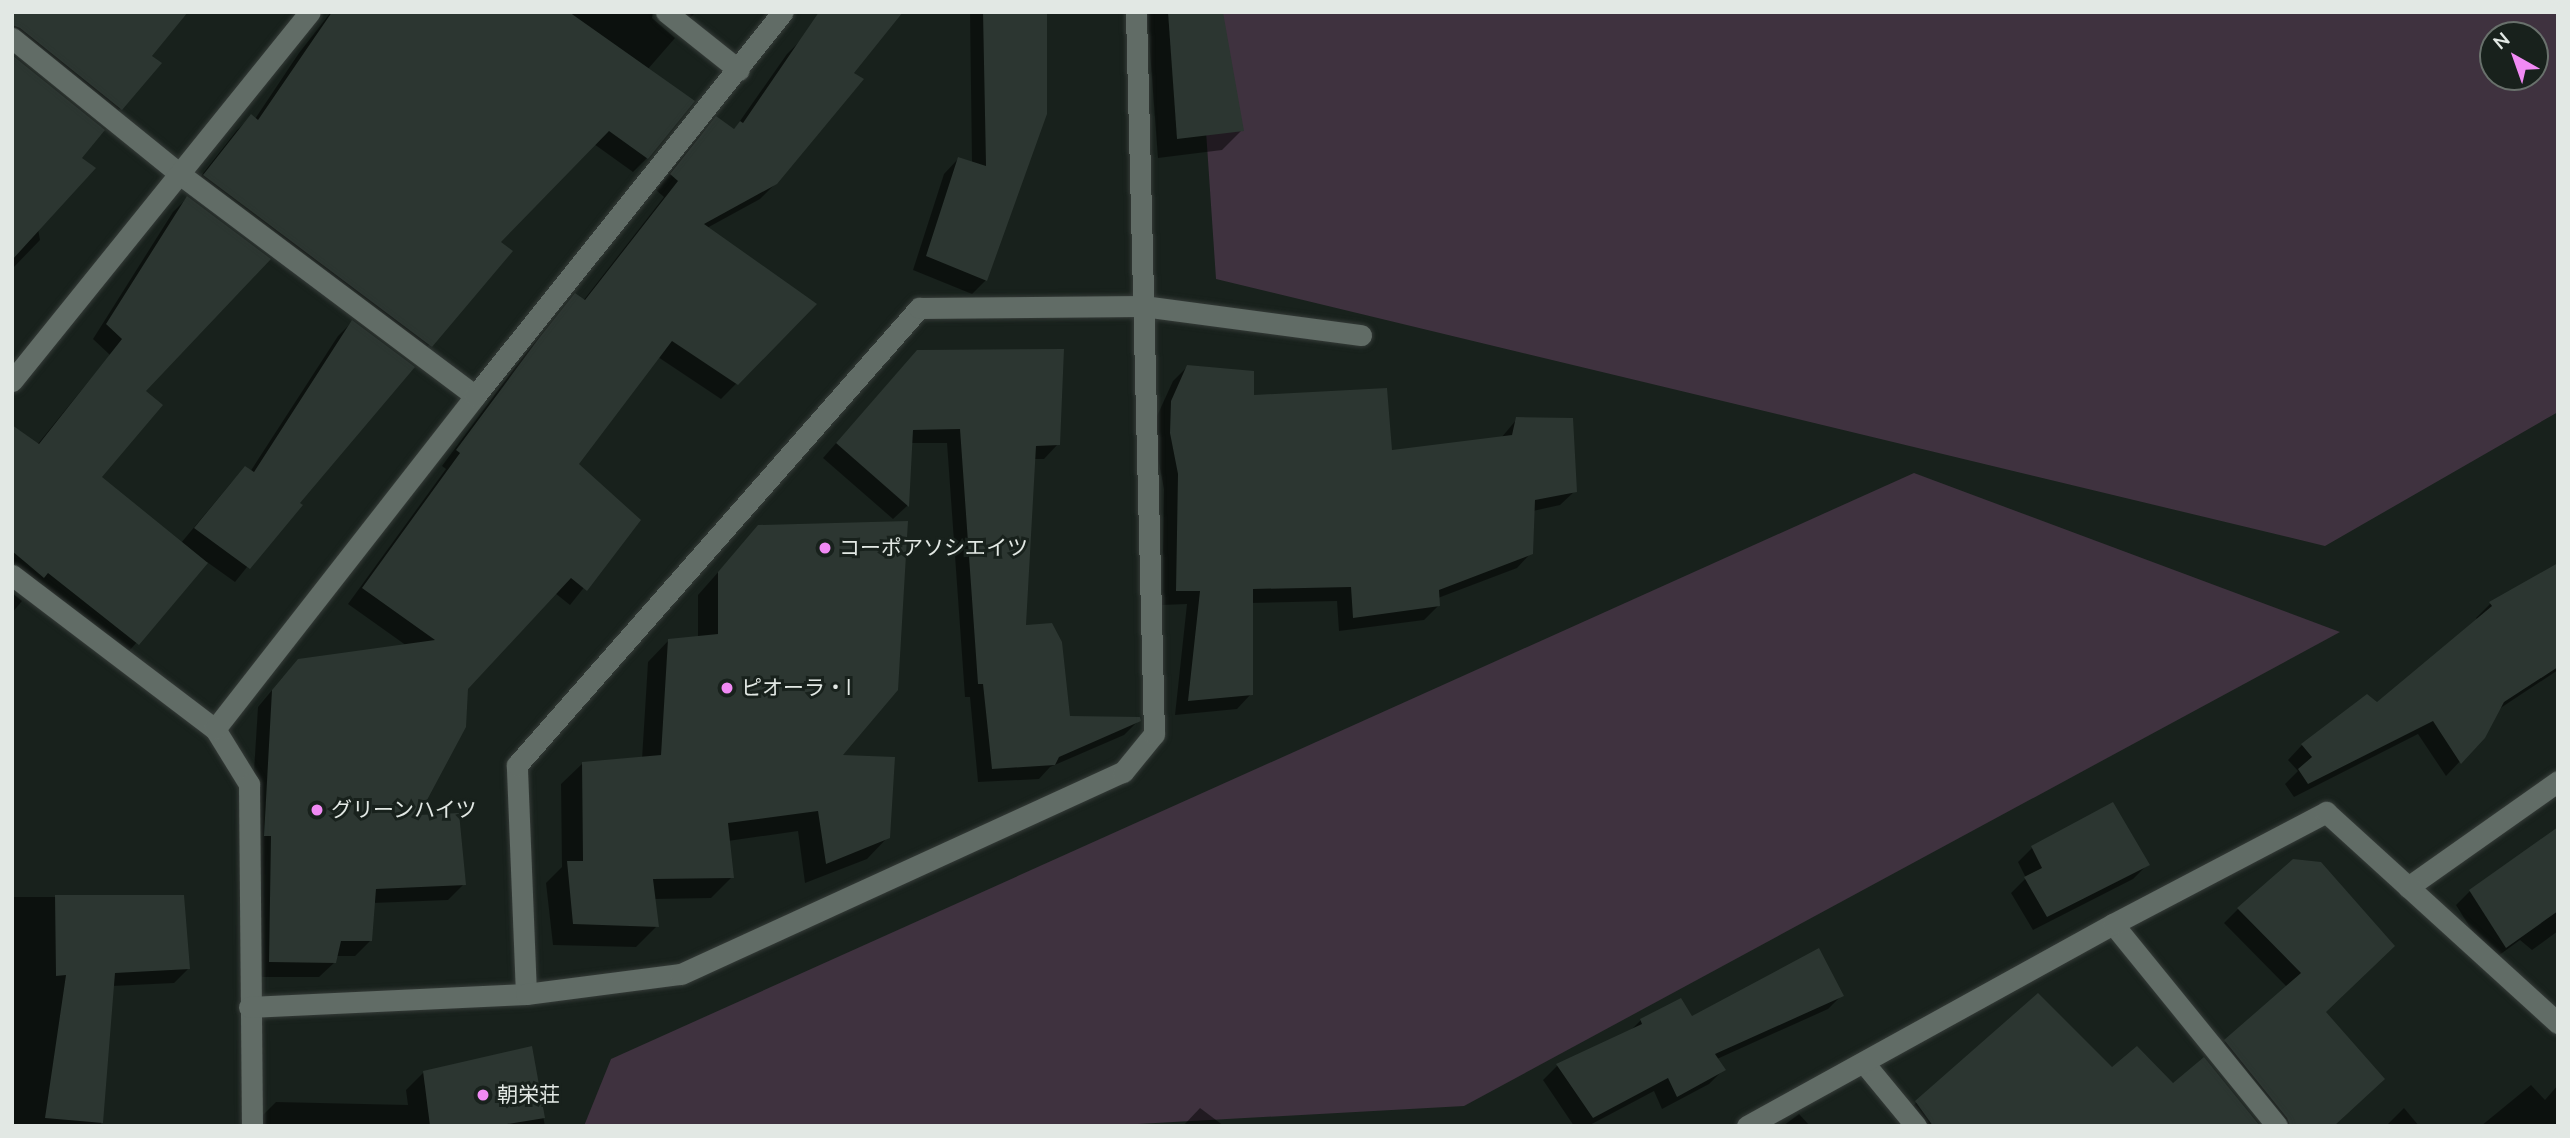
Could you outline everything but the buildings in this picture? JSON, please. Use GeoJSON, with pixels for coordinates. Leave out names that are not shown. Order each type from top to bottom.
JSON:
{"type":"FeatureCollection","features":[{"type":"Feature","properties":{"kind":"street"},"geometry":{"type":"LineString","coordinates":[[12,381],[310,12]]}},
{"type":"Feature","properties":{"kind":"street"},"geometry":{"type":"LineString","coordinates":[[666,12],[739,70]]}},
{"type":"Feature","properties":{"kind":"street"},"geometry":{"type":"LineString","coordinates":[[215,729],[475,396],[783,12]]}},
{"type":"Feature","properties":{"kind":"street"},"geometry":{"type":"LineString","coordinates":[[249,1007],[526,994],[681,974],[1123,772],[1154,734],[1136,12]]}},
{"type":"Feature","properties":{"kind":"street"},"geometry":{"type":"LineString","coordinates":[[12,38],[181,175],[475,396]]}},
{"type":"Feature","properties":{"kind":"street"},"geometry":{"type":"LineString","coordinates":[[526,994],[517,765],[919,308],[1143,306],[1360,335]]}},
{"type":"Feature","properties":{"kind":"street"},"geometry":{"type":"LineString","coordinates":[[12,576],[215,729],[249,784],[252,1126]]}},
{"type":"Feature","properties":{"kind":"street"},"geometry":{"type":"LineString","coordinates":[[2408,887],[2558,781]]}},
{"type":"Feature","properties":{"kind":"street"},"geometry":{"type":"LineString","coordinates":[[1747,1126],[2113,924],[2326,812],[2558,1023]]}},
{"type":"Feature","properties":{"kind":"street"},"geometry":{"type":"LineString","coordinates":[[2113,924],[2277,1126]]}},
{"type":"Feature","properties":{"kind":"street"},"geometry":{"type":"LineString","coordinates":[[1864,1063],[1916,1126]]}},
{"type":"Feature","properties":{"kind":"shaded area"},"geometry":{"type":"Polygon","coordinates":[[[1198,12],[2558,12],[2558,412],[2325,546],[1216,279],[1198,12]]]}},
{"type":"Feature","properties":{"kind":"shaded area"},"geometry":{"type":"Polygon","coordinates":[[[1914,473],[2340,632],[1464,1106],[1102,1126],[584,1126],[611,1059],[1914,473]]]}},
{"type":"Feature","properties":{"kind":"place","name":"コーポアソシエイツ"},"geometry":{"type":"Point","coordinates":[825,548]}},
{"type":"Feature","properties":{"kind":"place","name":"ピオーラ・I"},"geometry":{"type":"Point","coordinates":[727,688]}},
{"type":"Feature","properties":{"kind":"place","name":"グリーンハイツ"},"geometry":{"type":"Point","coordinates":[317,810]}},
{"type":"Feature","properties":{"kind":"place","name":"朝栄荘"},"geometry":{"type":"Point","coordinates":[483,1095]}}]}
